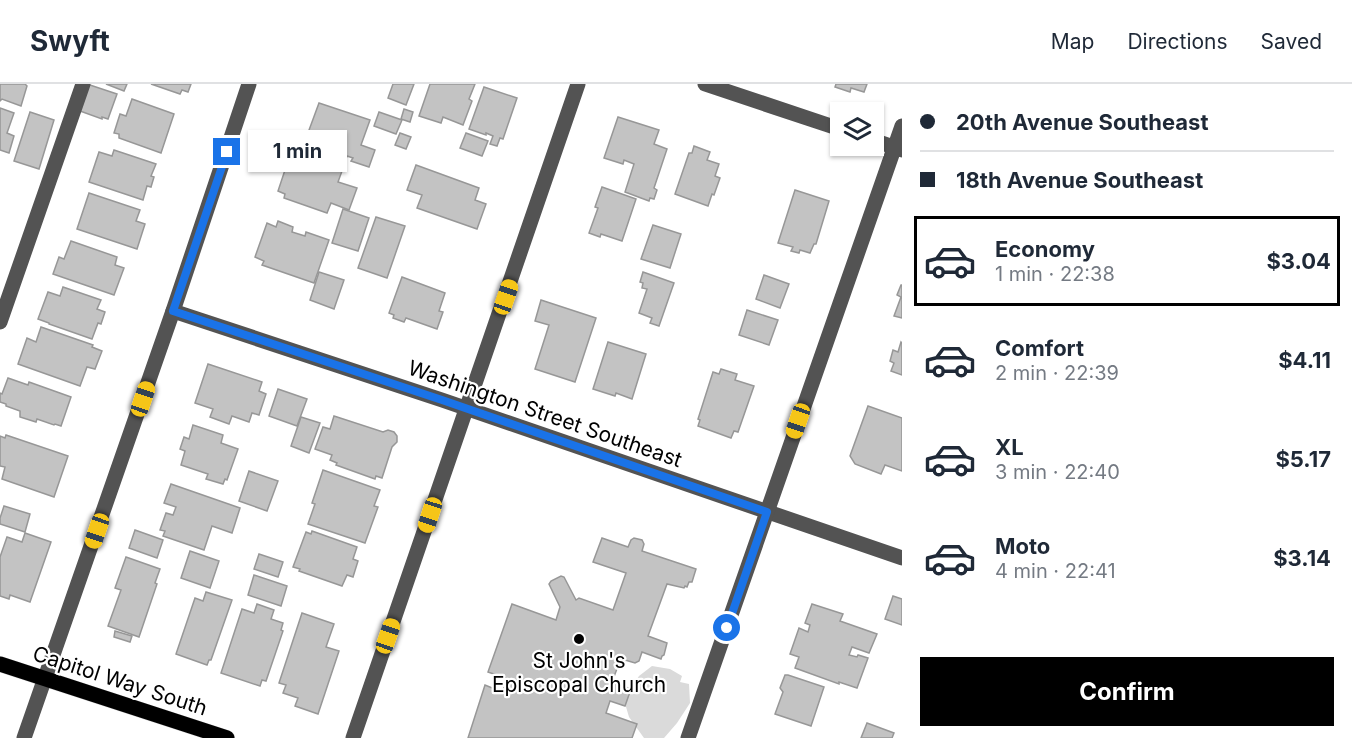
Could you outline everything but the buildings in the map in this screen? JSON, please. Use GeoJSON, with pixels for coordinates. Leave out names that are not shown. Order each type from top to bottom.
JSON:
{"type":"FeatureCollection","features":[{"type":"Feature","properties":{"kind":"main road","name":"Capitol Way South"},"geometry":{"type":"LineString","coordinates":[[0,664],[200,734],[227,738]]}},
{"type":"Feature","properties":{"kind":"street"},"geometry":{"type":"LineString","coordinates":[[0,322],[83,84]]}},
{"type":"Feature","properties":{"kind":"street"},"geometry":{"type":"LineString","coordinates":[[24,738],[173,311],[249,84]]}},
{"type":"Feature","properties":{"kind":"street"},"geometry":{"type":"LineString","coordinates":[[353,738],[578,84]]}},
{"type":"Feature","properties":{"kind":"street"},"geometry":{"type":"LineString","coordinates":[[705,84],[830,126]]}},
{"type":"Feature","properties":{"kind":"street"},"geometry":{"type":"LineString","coordinates":[[688,738],[898,148],[902,126]]}},
{"type":"Feature","properties":{"kind":"street","name":"Washington Street Southeast"},"geometry":{"type":"LineString","coordinates":[[173,311],[902,558]]}},
{"type":"Feature","properties":{"kind":"shaded area"},"geometry":{"type":"Polygon","coordinates":[[[652,666],[670,669],[682,676],[680,682],[689,684],[690,703],[664,738],[644,738],[629,717],[624,700],[639,676],[652,666]]]}},
{"type":"Feature","properties":{"kind":"place","name":"St John's Episcopal Church"},"geometry":{"type":"Point","coordinates":[579,639]}},
{"type":"Feature","properties":{"kind":"route"},"geometry":{"type":"LineString","coordinates":[[227,152],[173,311],[442,400],[767,512],[727,628]]}}]}
